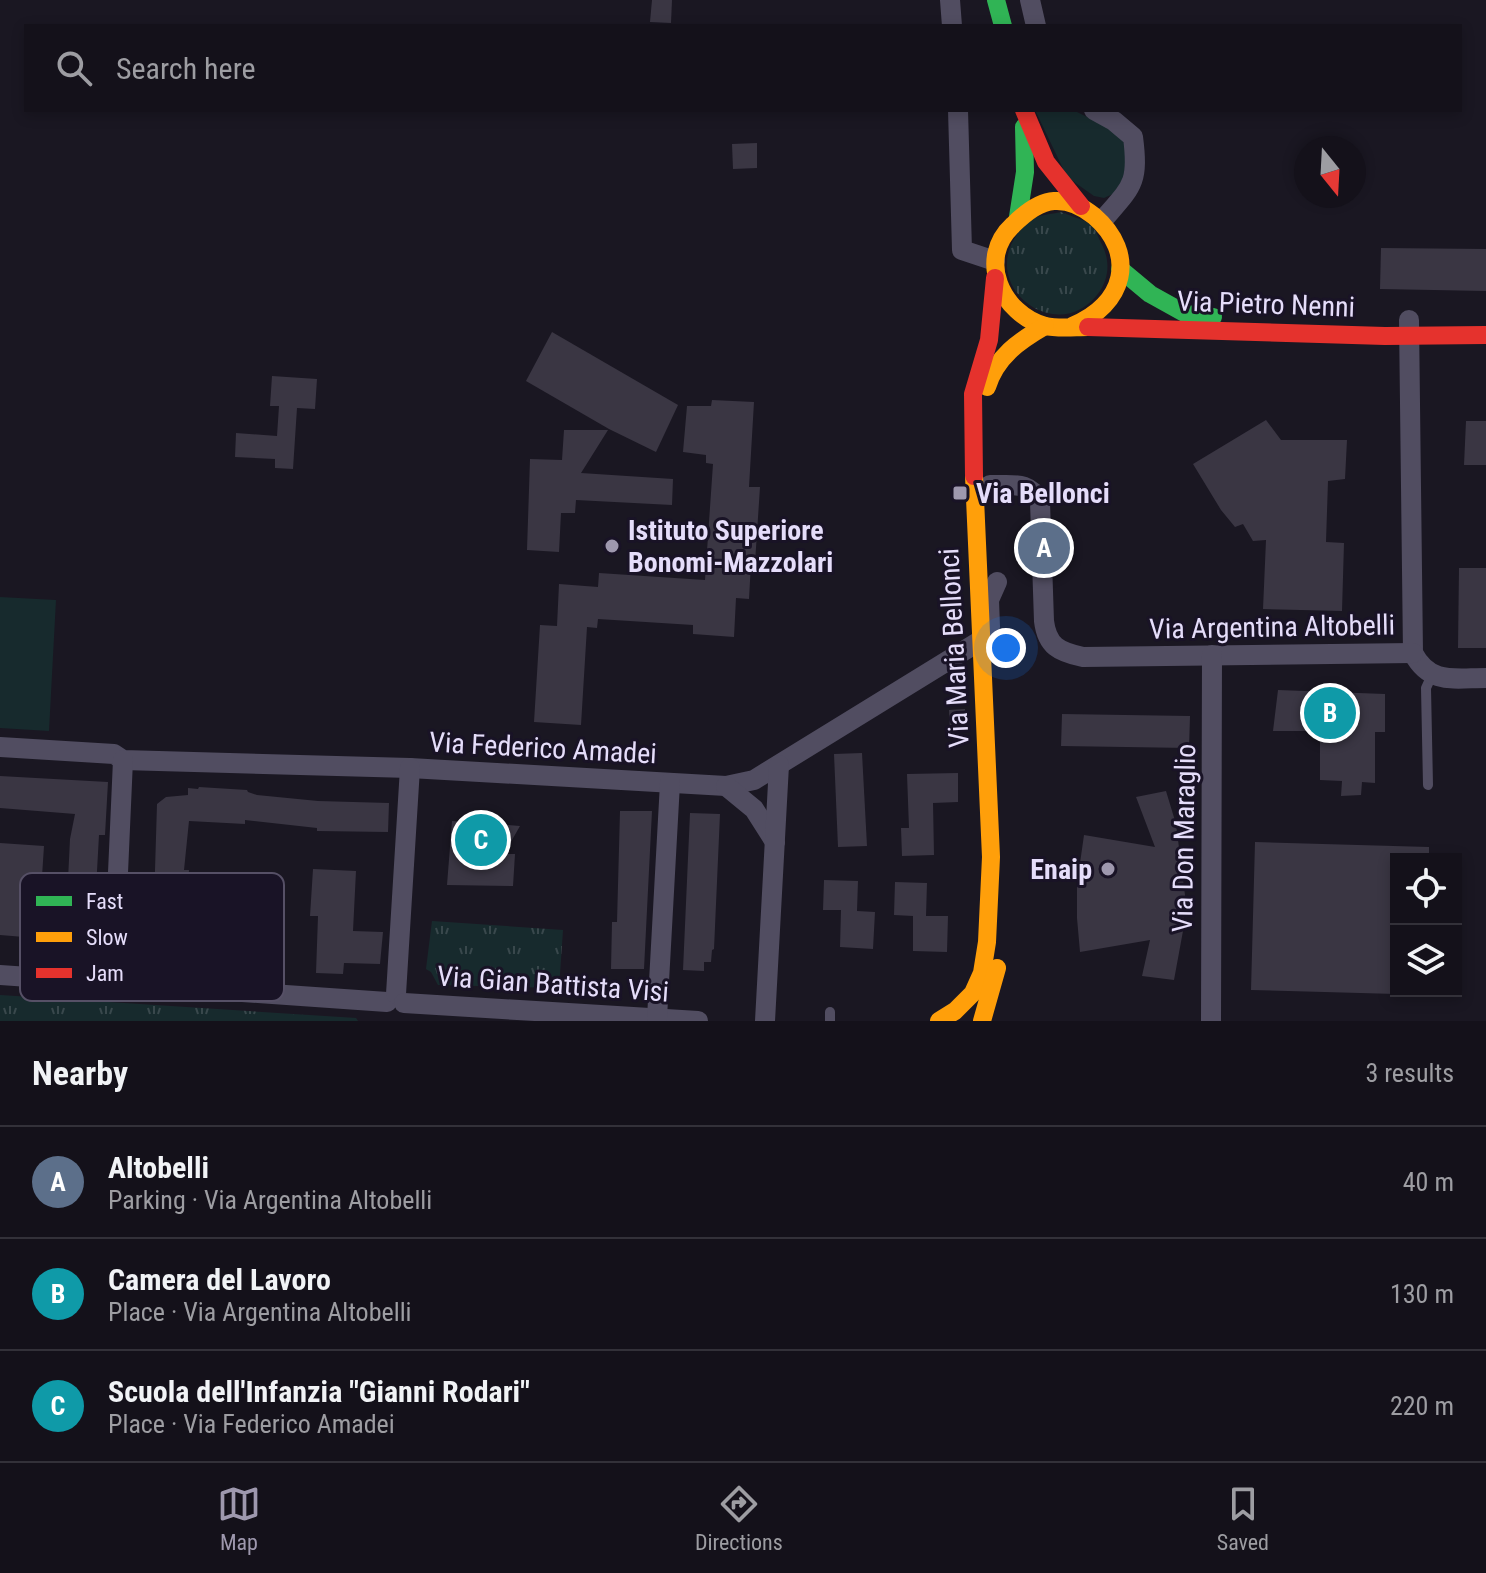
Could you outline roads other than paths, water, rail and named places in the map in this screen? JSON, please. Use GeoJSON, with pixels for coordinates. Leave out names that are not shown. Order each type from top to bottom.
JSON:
{"type":"FeatureCollection","features":[{"type":"Feature","properties":{"kind":"street"},"geometry":{"type":"LineString","coordinates":[[950,0],[952,24]]}},
{"type":"Feature","properties":{"kind":"street"},"geometry":{"type":"LineString","coordinates":[[996,0],[1002,24]]}},
{"type":"Feature","properties":{"kind":"street"},"geometry":{"type":"LineString","coordinates":[[1030,0],[1036,24]]}},
{"type":"Feature","properties":{"kind":"street"},"geometry":{"type":"LineString","coordinates":[[958,112],[962,250],[995,267]]}},
{"type":"Feature","properties":{"kind":"street"},"geometry":{"type":"LineString","coordinates":[[1018,217],[1025,172],[1023,112]]}},
{"type":"Feature","properties":{"kind":"street"},"geometry":{"type":"LineString","coordinates":[[1024,112],[1035,143],[1054,177],[1081,206],[1102,221],[1118,248],[1118,283],[1106,305],[1097,314],[1072,326]]}},
{"type":"Feature","properties":{"kind":"street"},"geometry":{"type":"LineString","coordinates":[[1098,112],[1133,137],[1137,169],[1128,192],[1102,221]]}},
{"type":"Feature","properties":{"kind":"street"},"geometry":{"type":"LineString","coordinates":[[1045,326],[1030,321],[1002,294],[995,267],[1003,233],[1018,217],[1042,204],[1059,202],[1081,206]]}},
{"type":"Feature","properties":{"kind":"street","name":"Via Maria Bellonci"},"geometry":{"type":"LineString","coordinates":[[943,1019],[973,993],[982,973],[987,942],[991,857],[974,482],[973,394],[989,340],[995,267]]}},
{"type":"Feature","properties":{"kind":"street","name":"Via Pietro Nenni"},"geometry":{"type":"LineString","coordinates":[[1120,269],[1150,294],[1186,314],[1486,335]]}},
{"type":"Feature","properties":{"kind":"street","name":"Via Pietro Nenni"},"geometry":{"type":"LineString","coordinates":[[1045,326],[1410,328],[1486,320]]}},
{"type":"Feature","properties":{"kind":"street","name":"Via Maria Bellonci"},"geometry":{"type":"LineString","coordinates":[[943,1019],[967,1012],[981,1021],[998,967],[1004,802],[997,582],[986,398],[988,381],[1011,348],[1045,326]]}},
{"type":"Feature","properties":{"kind":"street","name":"Via Argentina Altobelli"},"geometry":{"type":"LineString","coordinates":[[990,485],[1027,487],[1034,491],[1040,502],[1046,638],[1060,652],[1083,657],[1413,653],[1410,328]]}},
{"type":"Feature","properties":{"kind":"street"},"geometry":{"type":"LineString","coordinates":[[983,639],[990,627],[989,600],[997,582]]}},
{"type":"Feature","properties":{"kind":"street","name":"Via Federico Amadei"},"geometry":{"type":"LineString","coordinates":[[0,747],[114,754],[123,760],[410,768],[726,786],[754,780],[983,639]]}},
{"type":"Feature","properties":{"kind":"street"},"geometry":{"type":"LineString","coordinates":[[1413,653],[1432,675],[1486,678]]}},
{"type":"Feature","properties":{"kind":"street","name":"Via Don Maraglio"},"geometry":{"type":"LineString","coordinates":[[1211,1021],[1212,655]]}},
{"type":"Feature","properties":{"kind":"street"},"geometry":{"type":"LineString","coordinates":[[118,873],[123,760]]}},
{"type":"Feature","properties":{"kind":"street"},"geometry":{"type":"LineString","coordinates":[[765,1021],[779,765]]}},
{"type":"Feature","properties":{"kind":"street"},"geometry":{"type":"LineString","coordinates":[[396,1000],[410,768]]}},
{"type":"Feature","properties":{"kind":"street"},"geometry":{"type":"LineString","coordinates":[[657,1018],[670,783]]}},
{"type":"Feature","properties":{"kind":"street"},"geometry":{"type":"LineString","coordinates":[[726,786],[754,809],[775,842]]}},
{"type":"Feature","properties":{"kind":"street","name":"Via Gian Battista Visi"},"geometry":{"type":"LineString","coordinates":[[0,975],[20,976]]}},
{"type":"Feature","properties":{"kind":"street","name":"Via Gian Battista Visi"},"geometry":{"type":"LineString","coordinates":[[284,993],[698,1021]]}},
{"type":"Feature","properties":{"kind":"lane"},"geometry":{"type":"LineString","coordinates":[[1428,785],[1426,688],[1432,675]]}},
{"type":"Feature","properties":{"kind":"place","name":"Via Bellonci"},"geometry":{"type":"Point","coordinates":[960,493]}},
{"type":"Feature","properties":{"kind":"place","name":"Istituto Superiore Bonomi-Mazzolari"},"geometry":{"type":"Point","coordinates":[612,546]}},
{"type":"Feature","properties":{"kind":"place","name":"Altobelli"},"geometry":{"type":"Point","coordinates":[1044,548]}},
{"type":"Feature","properties":{"kind":"place","name":"Camera del Lavoro"},"geometry":{"type":"Point","coordinates":[1330,713]}},
{"type":"Feature","properties":{"kind":"place","name":"Scuola dell'Infanzia \"Gianni Rodari\""},"geometry":{"type":"Point","coordinates":[481,840]}},
{"type":"Feature","properties":{"kind":"place","name":"Enaip"},"geometry":{"type":"Point","coordinates":[1108,869]}}]}
